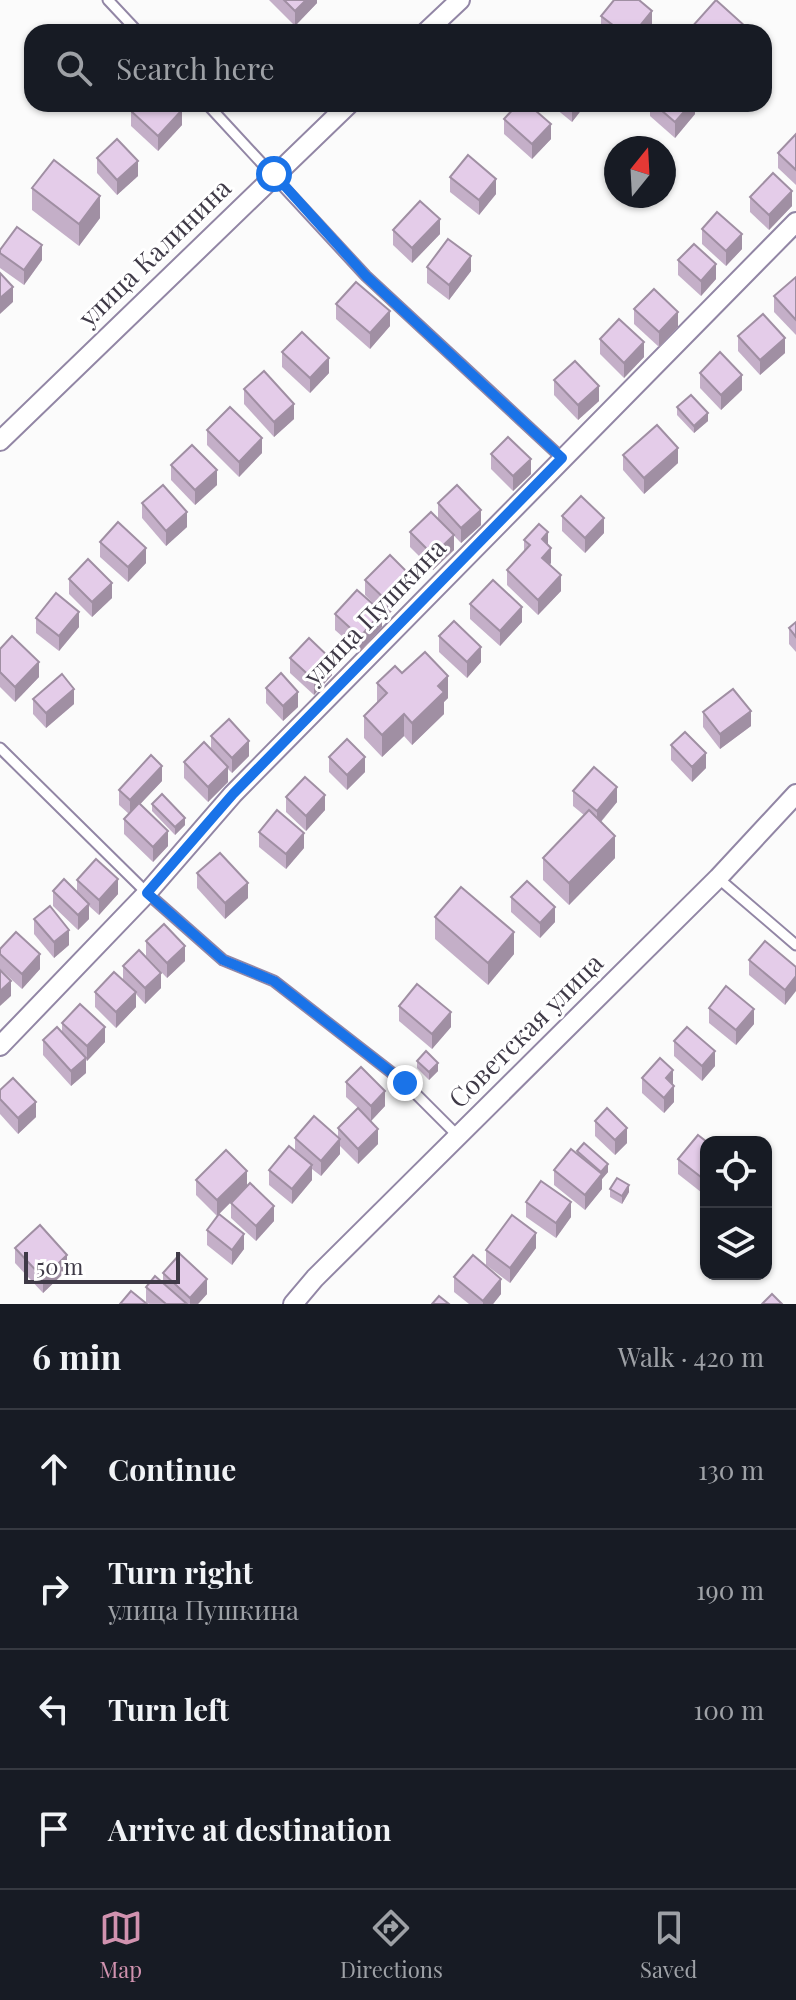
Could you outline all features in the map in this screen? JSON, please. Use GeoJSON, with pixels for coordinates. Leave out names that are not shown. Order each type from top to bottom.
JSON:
{"type":"FeatureCollection","features":[{"type":"Feature","properties":{"kind":"street"},"geometry":{"type":"LineString","coordinates":[[434,24],[460,0]]}},
{"type":"Feature","properties":{"kind":"street","name":"улица Калинина"},"geometry":{"type":"LineString","coordinates":[[0,441],[340,112]]}},
{"type":"Feature","properties":{"kind":"street","name":"улица Пушкина"},"geometry":{"type":"LineString","coordinates":[[0,1046],[147,893],[233,794],[796,222]]}},
{"type":"Feature","properties":{"kind":"street","name":"Советская улица"},"geometry":{"type":"LineString","coordinates":[[293,1304],[718,878],[796,794]]}},
{"type":"Feature","properties":{"kind":"lane"},"geometry":{"type":"LineString","coordinates":[[108,0],[130,24]]}},
{"type":"Feature","properties":{"kind":"lane"},"geometry":{"type":"LineString","coordinates":[[215,112],[366,276],[562,458]]}},
{"type":"Feature","properties":{"kind":"lane"},"geometry":{"type":"LineString","coordinates":[[0,748],[147,893],[223,960],[274,981],[405,1083],[458,1136]]}},
{"type":"Feature","properties":{"kind":"lane"},"geometry":{"type":"LineString","coordinates":[[718,878],[796,945]]}},
{"type":"Feature","properties":{"kind":"building"},"geometry":{"type":"Polygon","coordinates":[[[284,0],[306,0],[295,11],[284,0]]]}},
{"type":"Feature","properties":{"kind":"building"},"geometry":{"type":"Polygon","coordinates":[[[614,0],[639,0],[652,11],[641,24],[612,24],[601,16],[614,0]]]}},
{"type":"Feature","properties":{"kind":"building"},"geometry":{"type":"Polygon","coordinates":[[[716,0],[743,24],[694,24],[716,0]]]}},
{"type":"Feature","properties":{"kind":"building"},"geometry":{"type":"Polygon","coordinates":[[[132,112],[180,112],[158,136],[132,112]]]}},
{"type":"Feature","properties":{"kind":"building"},"geometry":{"type":"Polygon","coordinates":[[[511,112],[537,112],[551,124],[532,144],[504,119],[511,112]]]}},
{"type":"Feature","properties":{"kind":"building"},"geometry":{"type":"Polygon","coordinates":[[[663,112],[684,112],[675,122],[663,112]]]}},
{"type":"Feature","properties":{"kind":"building"},"geometry":{"type":"Polygon","coordinates":[[[796,134],[796,170],[778,153],[796,134]]]}},
{"type":"Feature","properties":{"kind":"building"},"geometry":{"type":"Polygon","coordinates":[[[117,139],[138,161],[117,180],[97,158],[117,139]]]}},
{"type":"Feature","properties":{"kind":"building"},"geometry":{"type":"Polygon","coordinates":[[[468,155],[496,179],[479,200],[450,177],[468,155]]]}},
{"type":"Feature","properties":{"kind":"building"},"geometry":{"type":"Polygon","coordinates":[[[54,160],[100,196],[79,224],[32,188],[54,160]]]}},
{"type":"Feature","properties":{"kind":"building"},"geometry":{"type":"Polygon","coordinates":[[[773,173],[792,191],[769,215],[750,197],[773,173]]]}},
{"type":"Feature","properties":{"kind":"building"},"geometry":{"type":"Polygon","coordinates":[[[420,201],[440,219],[412,248],[393,230],[420,201]]]}},
{"type":"Feature","properties":{"kind":"building"},"geometry":{"type":"Polygon","coordinates":[[[717,212],[742,234],[726,251],[702,229],[717,212]]]}},
{"type":"Feature","properties":{"kind":"building"},"geometry":{"type":"Polygon","coordinates":[[[17,227],[42,245],[24,270],[0,253],[17,227]]]}},
{"type":"Feature","properties":{"kind":"building"},"geometry":{"type":"Polygon","coordinates":[[[448,239],[471,256],[449,285],[427,267],[448,239]]]}},
{"type":"Feature","properties":{"kind":"building"},"geometry":{"type":"Polygon","coordinates":[[[694,244],[716,264],[701,281],[678,260],[694,244]]]}},
{"type":"Feature","properties":{"kind":"building"},"geometry":{"type":"Polygon","coordinates":[[[0,273],[13,287],[0,298],[0,273]]]}},
{"type":"Feature","properties":{"kind":"building"},"geometry":{"type":"Polygon","coordinates":[[[796,277],[796,320],[774,296],[796,277]]]}},
{"type":"Feature","properties":{"kind":"building"},"geometry":{"type":"Polygon","coordinates":[[[356,282],[390,311],[370,333],[336,304],[356,282]]]}},
{"type":"Feature","properties":{"kind":"building"},"geometry":{"type":"Polygon","coordinates":[[[654,289],[678,312],[659,332],[634,309],[654,289]]]}},
{"type":"Feature","properties":{"kind":"building"},"geometry":{"type":"Polygon","coordinates":[[[763,314],[785,338],[760,360],[738,336],[763,314]]]}},
{"type":"Feature","properties":{"kind":"building"},"geometry":{"type":"Polygon","coordinates":[[[619,319],[644,342],[624,363],[600,339],[619,319]]]}},
{"type":"Feature","properties":{"kind":"building"},"geometry":{"type":"Polygon","coordinates":[[[302,332],[329,358],[310,378],[282,352],[302,332]]]}},
{"type":"Feature","properties":{"kind":"building"},"geometry":{"type":"Polygon","coordinates":[[[720,352],[742,375],[721,395],[700,373],[720,352]]]}},
{"type":"Feature","properties":{"kind":"building"},"geometry":{"type":"Polygon","coordinates":[[[575,361],[599,386],[578,405],[554,380],[575,361]]]}},
{"type":"Feature","properties":{"kind":"building"},"geometry":{"type":"Polygon","coordinates":[[[264,371],[294,404],[274,422],[244,389],[264,371]]]}},
{"type":"Feature","properties":{"kind":"building"},"geometry":{"type":"Polygon","coordinates":[[[691,395],[708,413],[694,426],[677,407],[691,395]]]}},
{"type":"Feature","properties":{"kind":"building"},"geometry":{"type":"Polygon","coordinates":[[[230,407],[262,438],[239,462],[207,430],[230,407]]]}},
{"type":"Feature","properties":{"kind":"building"},"geometry":{"type":"Polygon","coordinates":[[[657,425],[678,448],[644,478],[623,455],[657,425]]]}},
{"type":"Feature","properties":{"kind":"building"},"geometry":{"type":"Polygon","coordinates":[[[508,437],[531,459],[513,476],[491,454],[508,437]]]}},
{"type":"Feature","properties":{"kind":"building"},"geometry":{"type":"Polygon","coordinates":[[[192,445],[217,470],[195,490],[171,465],[192,445]]]}},
{"type":"Feature","properties":{"kind":"building"},"geometry":{"type":"Polygon","coordinates":[[[163,485],[187,512],[166,531],[142,503],[163,485]]]}},
{"type":"Feature","properties":{"kind":"building"},"geometry":{"type":"Polygon","coordinates":[[[457,485],[481,510],[461,528],[438,503],[457,485]]]}},
{"type":"Feature","properties":{"kind":"building"},"geometry":{"type":"Polygon","coordinates":[[[581,496],[604,518],[585,538],[562,516],[581,496]]]}},
{"type":"Feature","properties":{"kind":"building"},"geometry":{"type":"Polygon","coordinates":[[[431,512],[454,535],[433,555],[410,532],[431,512]]]}},
{"type":"Feature","properties":{"kind":"building"},"geometry":{"type":"Polygon","coordinates":[[[118,522],[146,548],[128,567],[100,542],[118,522]]]}},
{"type":"Feature","properties":{"kind":"building"},"geometry":{"type":"Polygon","coordinates":[[[539,524],[548,532],[542,539],[551,548],[542,558],[561,575],[538,600],[507,570],[530,545],[524,540],[539,524]]]}},
{"type":"Feature","properties":{"kind":"building"},"geometry":{"type":"Polygon","coordinates":[[[390,555],[411,576],[387,601],[365,580],[390,555]]]}},
{"type":"Feature","properties":{"kind":"building"},"geometry":{"type":"Polygon","coordinates":[[[88,559],[112,583],[92,602],[69,579],[88,559]]]}},
{"type":"Feature","properties":{"kind":"building"},"geometry":{"type":"Polygon","coordinates":[[[493,580],[522,607],[500,631],[470,604],[493,580]]]}},
{"type":"Feature","properties":{"kind":"building"},"geometry":{"type":"Polygon","coordinates":[[[357,590],[382,612],[360,637],[335,614],[357,590]]]}},
{"type":"Feature","properties":{"kind":"building"},"geometry":{"type":"Polygon","coordinates":[[[56,593],[79,612],[59,636],[36,618],[56,593]]]}},
{"type":"Feature","properties":{"kind":"building"},"geometry":{"type":"Polygon","coordinates":[[[454,621],[481,647],[467,662],[439,636],[454,621]]]}},
{"type":"Feature","properties":{"kind":"building"},"geometry":{"type":"Polygon","coordinates":[[[796,622],[796,637],[789,628],[796,622]]]}},
{"type":"Feature","properties":{"kind":"building"},"geometry":{"type":"Polygon","coordinates":[[[12,636],[39,662],[15,687],[0,672],[0,649],[12,636]]]}},
{"type":"Feature","properties":{"kind":"building"},"geometry":{"type":"Polygon","coordinates":[[[309,638],[332,660],[314,680],[290,658],[309,638]]]}},
{"type":"Feature","properties":{"kind":"building"},"geometry":{"type":"Polygon","coordinates":[[[425,652],[448,676],[438,686],[444,692],[412,723],[404,714],[382,735],[364,716],[387,693],[377,683],[395,666],[402,673],[425,652]]]}},
{"type":"Feature","properties":{"kind":"building"},"geometry":{"type":"Polygon","coordinates":[[[281,673],[298,692],[283,706],[266,688],[281,673]]]}},
{"type":"Feature","properties":{"kind":"building"},"geometry":{"type":"Polygon","coordinates":[[[62,674],[74,689],[46,713],[33,699],[62,674]]]}},
{"type":"Feature","properties":{"kind":"building"},"geometry":{"type":"Polygon","coordinates":[[[733,689],[751,711],[720,734],[703,712],[733,689]]]}},
{"type":"Feature","properties":{"kind":"building"},"geometry":{"type":"Polygon","coordinates":[[[229,719],[249,741],[232,758],[211,736],[229,719]]]}},
{"type":"Feature","properties":{"kind":"building"},"geometry":{"type":"Polygon","coordinates":[[[685,732],[706,753],[692,767],[671,745],[685,732]]]}},
{"type":"Feature","properties":{"kind":"building"},"geometry":{"type":"Polygon","coordinates":[[[347,739],[365,757],[347,775],[329,757],[347,739]]]}},
{"type":"Feature","properties":{"kind":"building"},"geometry":{"type":"Polygon","coordinates":[[[204,742],[228,767],[208,787],[184,762],[204,742]]]}},
{"type":"Feature","properties":{"kind":"building"},"geometry":{"type":"Polygon","coordinates":[[[151,755],[162,766],[130,800],[119,790],[151,755]]]}},
{"type":"Feature","properties":{"kind":"building"},"geometry":{"type":"Polygon","coordinates":[[[594,767],[617,787],[597,811],[573,791],[594,767]]]}},
{"type":"Feature","properties":{"kind":"building"},"geometry":{"type":"Polygon","coordinates":[[[305,777],[325,795],[306,816],[286,797],[305,777]]]}},
{"type":"Feature","properties":{"kind":"building"},"geometry":{"type":"Polygon","coordinates":[[[162,794],[185,818],[175,827],[152,804],[162,794]]]}},
{"type":"Feature","properties":{"kind":"building"},"geometry":{"type":"Polygon","coordinates":[[[139,803],[168,831],[153,847],[124,819],[139,803]]]}},
{"type":"Feature","properties":{"kind":"building"},"geometry":{"type":"Polygon","coordinates":[[[277,810],[304,833],[286,854],[259,832],[277,810]]]}},
{"type":"Feature","properties":{"kind":"building"},"geometry":{"type":"Polygon","coordinates":[[[589,810],[615,836],[569,883],[543,858],[589,810]]]}},
{"type":"Feature","properties":{"kind":"building"},"geometry":{"type":"Polygon","coordinates":[[[220,853],[248,883],[225,903],[197,873],[220,853]]]}},
{"type":"Feature","properties":{"kind":"building"},"geometry":{"type":"Polygon","coordinates":[[[96,859],[118,879],[99,900],[77,880],[96,859]]]}},
{"type":"Feature","properties":{"kind":"building"},"geometry":{"type":"Polygon","coordinates":[[[64,879],[89,904],[78,915],[53,891],[64,879]]]}},
{"type":"Feature","properties":{"kind":"building"},"geometry":{"type":"Polygon","coordinates":[[[527,881],[555,907],[540,923],[511,897],[527,881]]]}},
{"type":"Feature","properties":{"kind":"building"},"geometry":{"type":"Polygon","coordinates":[[[461,887],[514,932],[488,963],[435,917],[461,887]]]}},
{"type":"Feature","properties":{"kind":"building"},"geometry":{"type":"Polygon","coordinates":[[[50,906],[69,930],[54,942],[34,919],[50,906]]]}},
{"type":"Feature","properties":{"kind":"building"},"geometry":{"type":"Polygon","coordinates":[[[164,924],[185,946],[167,963],[146,941],[164,924]]]}},
{"type":"Feature","properties":{"kind":"building"},"geometry":{"type":"Polygon","coordinates":[[[16,932],[40,954],[22,974],[0,954],[0,949],[16,932]]]}},
{"type":"Feature","properties":{"kind":"building"},"geometry":{"type":"Polygon","coordinates":[[[765,941],[796,967],[796,976],[785,990],[749,960],[765,941]]]}},
{"type":"Feature","properties":{"kind":"building"},"geometry":{"type":"Polygon","coordinates":[[[139,950],[161,973],[145,988],[123,966],[139,950]]]}},
{"type":"Feature","properties":{"kind":"building"},"geometry":{"type":"Polygon","coordinates":[[[0,970],[11,981],[0,991],[0,970]]]}},
{"type":"Feature","properties":{"kind":"building"},"geometry":{"type":"Polygon","coordinates":[[[114,972],[136,992],[116,1012],[95,992],[114,972]]]}},
{"type":"Feature","properties":{"kind":"building"},"geometry":{"type":"Polygon","coordinates":[[[417,984],[451,1012],[432,1034],[399,1006],[417,984]]]}},
{"type":"Feature","properties":{"kind":"building"},"geometry":{"type":"Polygon","coordinates":[[[726,986],[754,1009],[736,1030],[709,1008],[726,986]]]}},
{"type":"Feature","properties":{"kind":"building"},"geometry":{"type":"Polygon","coordinates":[[[80,1004],[105,1027],[87,1046],[62,1023],[80,1004]]]}},
{"type":"Feature","properties":{"kind":"building"},"geometry":{"type":"Polygon","coordinates":[[[57,1027],[86,1058],[71,1071],[43,1040],[57,1027]]]}},
{"type":"Feature","properties":{"kind":"building"},"geometry":{"type":"Polygon","coordinates":[[[687,1027],[715,1051],[702,1066],[674,1041],[687,1027]]]}},
{"type":"Feature","properties":{"kind":"building"},"geometry":{"type":"Polygon","coordinates":[[[426,1051],[438,1063],[429,1072],[417,1061],[426,1051]]]}},
{"type":"Feature","properties":{"kind":"building"},"geometry":{"type":"Polygon","coordinates":[[[660,1058],[673,1070],[666,1078],[674,1086],[664,1098],[642,1078],[660,1058]]]}},
{"type":"Feature","properties":{"kind":"building"},"geometry":{"type":"Polygon","coordinates":[[[361,1067],[385,1091],[371,1106],[346,1082],[361,1067]]]}},
{"type":"Feature","properties":{"kind":"building"},"geometry":{"type":"Polygon","coordinates":[[[13,1078],[36,1102],[18,1118],[0,1099],[0,1090],[13,1078]]]}},
{"type":"Feature","properties":{"kind":"building"},"geometry":{"type":"Polygon","coordinates":[[[358,1108],[378,1129],[358,1149],[338,1128],[358,1108]]]}},
{"type":"Feature","properties":{"kind":"building"},"geometry":{"type":"Polygon","coordinates":[[[607,1108],[627,1128],[615,1140],[595,1121],[607,1108]]]}},
{"type":"Feature","properties":{"kind":"building"},"geometry":{"type":"Polygon","coordinates":[[[314,1116],[340,1139],[321,1161],[295,1138],[314,1116]]]}},
{"type":"Feature","properties":{"kind":"building"},"geometry":{"type":"Polygon","coordinates":[[[698,1135],[700,1137],[700,1176],[678,1159],[698,1135]]]}},
{"type":"Feature","properties":{"kind":"building"},"geometry":{"type":"Polygon","coordinates":[[[584,1143],[608,1164],[601,1172],[577,1151],[584,1143]]]}},
{"type":"Feature","properties":{"kind":"building"},"geometry":{"type":"Polygon","coordinates":[[[289,1146],[312,1165],[292,1189],[269,1170],[289,1146]]]}},
{"type":"Feature","properties":{"kind":"building"},"geometry":{"type":"Polygon","coordinates":[[[571,1149],[602,1174],[585,1195],[554,1170],[571,1149]]]}},
{"type":"Feature","properties":{"kind":"building"},"geometry":{"type":"Polygon","coordinates":[[[226,1150],[247,1171],[217,1200],[196,1180],[226,1150]]]}},
{"type":"Feature","properties":{"kind":"building"},"geometry":{"type":"Polygon","coordinates":[[[617,1178],[629,1185],[622,1196],[610,1189],[617,1178]]]}},
{"type":"Feature","properties":{"kind":"building"},"geometry":{"type":"Polygon","coordinates":[[[541,1181],[571,1202],[556,1223],[526,1202],[541,1181]]]}},
{"type":"Feature","properties":{"kind":"building"},"geometry":{"type":"Polygon","coordinates":[[[250,1183],[274,1206],[256,1226],[231,1203],[250,1183]]]}},
{"type":"Feature","properties":{"kind":"building"},"geometry":{"type":"Polygon","coordinates":[[[219,1214],[244,1234],[232,1250],[207,1230],[219,1214]]]}},
{"type":"Feature","properties":{"kind":"building"},"geometry":{"type":"Polygon","coordinates":[[[512,1215],[536,1233],[510,1268],[486,1250],[512,1215]]]}},
{"type":"Feature","properties":{"kind":"building"},"geometry":{"type":"Polygon","coordinates":[[[40,1225],[67,1255],[43,1278],[15,1248],[40,1225]]]}},
{"type":"Feature","properties":{"kind":"building"},"geometry":{"type":"Polygon","coordinates":[[[180,1254],[207,1279],[190,1298],[163,1273],[180,1254]]]}},
{"type":"Feature","properties":{"kind":"building"},"geometry":{"type":"Polygon","coordinates":[[[473,1255],[501,1279],[483,1301],[454,1277],[473,1255]]]}},
{"type":"Feature","properties":{"kind":"building"},"geometry":{"type":"Polygon","coordinates":[[[155,1276],[187,1304],[166,1304],[146,1287],[155,1276]]]}},
{"type":"Feature","properties":{"kind":"building"},"geometry":{"type":"Polygon","coordinates":[[[131,1291],[147,1304],[120,1304],[131,1291]]]}},
{"type":"Feature","properties":{"kind":"building"},"geometry":{"type":"Polygon","coordinates":[[[772,1294],[782,1304],[762,1304],[772,1294]]]}},
{"type":"Feature","properties":{"kind":"building"},"geometry":{"type":"Polygon","coordinates":[[[439,1296],[449,1304],[432,1304],[439,1296]]]}},
{"type":"Feature","properties":{"kind":"route"},"geometry":{"type":"LineString","coordinates":[[274,174],[366,276],[562,458],[233,794],[147,893],[223,960],[274,981],[405,1083]]}}]}
